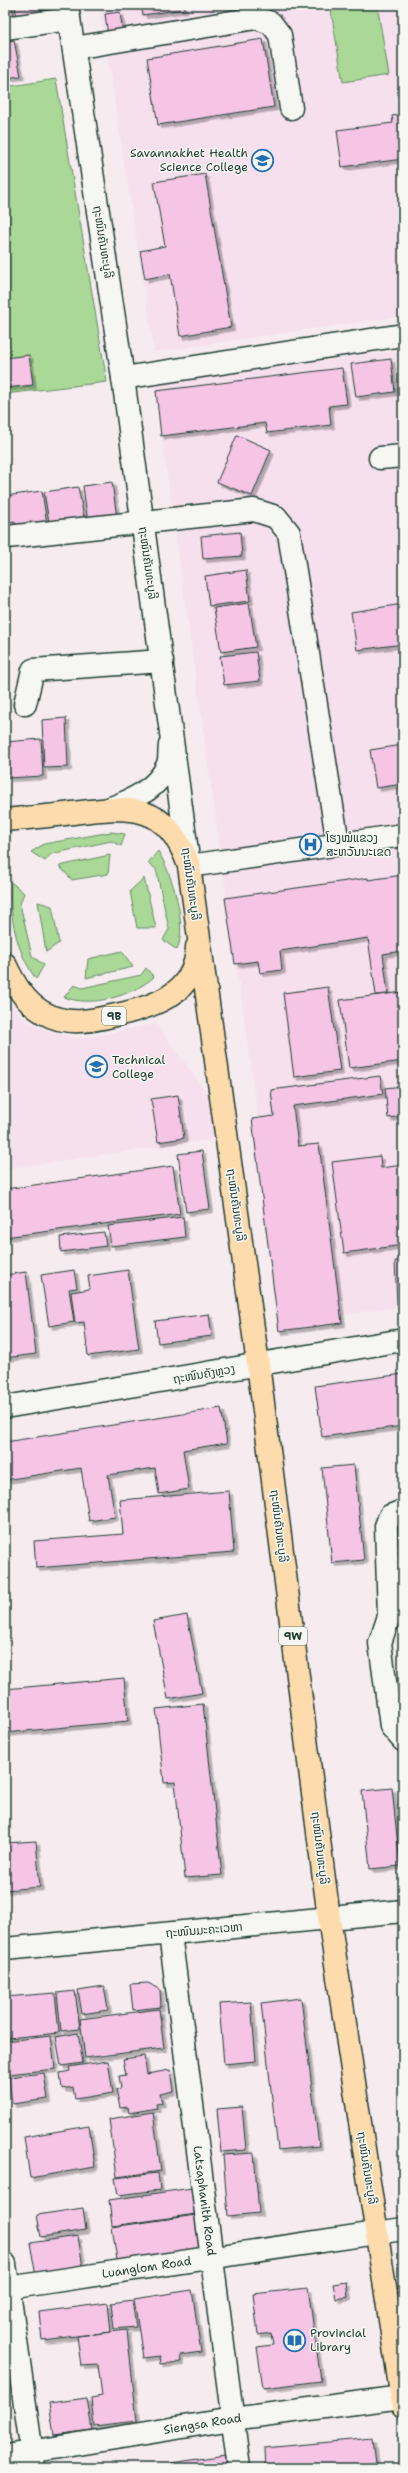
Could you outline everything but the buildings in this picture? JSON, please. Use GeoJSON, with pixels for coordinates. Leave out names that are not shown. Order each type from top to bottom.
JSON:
{"type":"FeatureCollection","features":[{"type":"Feature","properties":{"kind":"main road"},"geometry":{"type":"LineString","coordinates":[[5,820],[40,818],[108,809],[129,808],[156,819],[168,828],[182,846],[189,866]]}},
{"type":"Feature","properties":{"kind":"main road","name":"ຖະໜົນຄັນທະບູລີ"},"geometry":{"type":"LineString","coordinates":[[189,866],[258,1364],[329,1918],[402,2390]]}},
{"type":"Feature","properties":{"kind":"main road","name":"9B"},"geometry":{"type":"LineString","coordinates":[[5,964],[13,982],[26,1000],[44,1013],[65,1021],[88,1022],[160,1003],[177,990],[190,973],[195,958],[197,928]]}},
{"type":"Feature","properties":{"kind":"street"},"geometry":{"type":"LineString","coordinates":[[5,28],[68,12]]}},
{"type":"Feature","properties":{"kind":"street","name":"ຖະໜົນຄັນທະບູລີ"},"geometry":{"type":"LineString","coordinates":[[68,12],[123,378],[189,866]]}},
{"type":"Feature","properties":{"kind":"street"},"geometry":{"type":"LineString","coordinates":[[74,48],[256,18],[264,20],[271,23],[280,35],[291,108]]}},
{"type":"Feature","properties":{"kind":"street"},"geometry":{"type":"LineString","coordinates":[[123,378],[403,335]]}},
{"type":"Feature","properties":{"kind":"street"},"geometry":{"type":"LineString","coordinates":[[380,458],[403,456]]}},
{"type":"Feature","properties":{"kind":"street"},"geometry":{"type":"LineString","coordinates":[[7,537],[254,510],[276,517],[289,534],[338,844]]}},
{"type":"Feature","properties":{"kind":"street"},"geometry":{"type":"LineString","coordinates":[[25,704],[33,670],[162,661]]}},
{"type":"Feature","properties":{"kind":"street"},"geometry":{"type":"LineString","coordinates":[[108,809],[136,798],[150,788],[159,777],[168,764],[171,728]]}},
{"type":"Feature","properties":{"kind":"street"},"geometry":{"type":"LineString","coordinates":[[189,866],[403,835]]}},
{"type":"Feature","properties":{"kind":"street","name":"ຖະໜົນຄັງຫຼວງ"},"geometry":{"type":"LineString","coordinates":[[5,1408],[403,1340]]}},
{"type":"Feature","properties":{"kind":"street"},"geometry":{"type":"LineString","coordinates":[[403,1512],[390,1516],[386,1526],[396,1616],[380,1643],[391,1726],[403,1740]]}},
{"type":"Feature","properties":{"kind":"street","name":"ຖະໜົນມະຄະເວຫາ"},"geometry":{"type":"LineString","coordinates":[[5,1949],[403,1912]]}},
{"type":"Feature","properties":{"kind":"street","name":"Latsaphanith Road"},"geometry":{"type":"LineString","coordinates":[[170,1934],[239,2468]]}},
{"type":"Feature","properties":{"kind":"street","name":"Luanglom Road"},"geometry":{"type":"LineString","coordinates":[[8,2288],[212,2259],[403,2229]]}},
{"type":"Feature","properties":{"kind":"street"},"geometry":{"type":"LineString","coordinates":[[5,2264],[32,2459]]}},
{"type":"Feature","properties":{"kind":"street","name":"Siengsa Road"},"geometry":{"type":"LineString","coordinates":[[5,2456],[32,2459],[232,2419],[402,2390]]}},
{"type":"Feature","properties":{"kind":"shaded area","name":"Savannakhet Health Science College"},"geometry":{"type":"Polygon","coordinates":[[[99,5],[403,5],[403,316],[154,352],[99,5]]]}},
{"type":"Feature","properties":{"kind":"shaded area","name":"ໂຮງໝໍແຂວງ ສະຫວັນນະເຂດ"},"geometry":{"type":"Polygon","coordinates":[[[403,350],[403,1306],[287,1324],[154,383],[403,350]]]}},
{"type":"Feature","properties":{"kind":"shaded area","name":"Technical College"},"geometry":{"type":"Polygon","coordinates":[[[5,998],[23,1018],[38,1027],[72,1038],[93,1037],[156,1023],[210,1097],[216,1139],[5,1169],[5,998]]]}},
{"type":"Feature","properties":{"kind":"green space"},"geometry":{"type":"Polygon","coordinates":[[[330,5],[377,5],[389,75],[343,82],[330,5]]]}},
{"type":"Feature","properties":{"kind":"green space"},"geometry":{"type":"Polygon","coordinates":[[[56,79],[107,382],[5,394],[5,87],[56,79]]]}},
{"type":"Feature","properties":{"kind":"green space"},"geometry":{"type":"Polygon","coordinates":[[[111,832],[125,834],[121,846],[111,841],[51,854],[45,861],[31,852],[44,844],[111,832]]]}},
{"type":"Feature","properties":{"kind":"green space"},"geometry":{"type":"Polygon","coordinates":[[[158,851],[173,886],[180,913],[181,927],[177,950],[163,940],[169,929],[156,869],[148,863],[158,851]]]}},
{"type":"Feature","properties":{"kind":"green space"},"geometry":{"type":"Polygon","coordinates":[[[110,855],[108,874],[72,880],[59,866],[110,855]]]}},
{"type":"Feature","properties":{"kind":"green space"},"geometry":{"type":"Polygon","coordinates":[[[144,878],[156,928],[137,928],[130,891],[144,878]]]}},
{"type":"Feature","properties":{"kind":"green space"},"geometry":{"type":"Polygon","coordinates":[[[11,882],[24,893],[20,904],[32,956],[44,965],[36,979],[23,957],[15,933],[11,908],[11,882]]]}},
{"type":"Feature","properties":{"kind":"green space"},"geometry":{"type":"Polygon","coordinates":[[[38,902],[52,906],[59,943],[46,952],[38,902]]]}},
{"type":"Feature","properties":{"kind":"green space"},"geometry":{"type":"Polygon","coordinates":[[[122,951],[133,967],[86,978],[88,959],[122,951]]]}},
{"type":"Feature","properties":{"kind":"green space"},"geometry":{"type":"Polygon","coordinates":[[[146,968],[154,977],[145,984],[123,995],[99,1001],[75,1000],[64,997],[74,985],[82,988],[141,975],[146,968]]]}},
{"type":"Feature","properties":{"kind":"place","name":"Savannakhet Health Science College"},"geometry":{"type":"Point","coordinates":[263,160]}},
{"type":"Feature","properties":{"kind":"place","name":"ໂຮງໝໍແຂວງ ສະຫວັນນະເຂດ"},"geometry":{"type":"Point","coordinates":[311,845]}},
{"type":"Feature","properties":{"kind":"place","name":"Technical College"},"geometry":{"type":"Point","coordinates":[97,1067]}},
{"type":"Feature","properties":{"kind":"place","name":"Provincial Library"},"geometry":{"type":"Point","coordinates":[294,2340]}}]}
